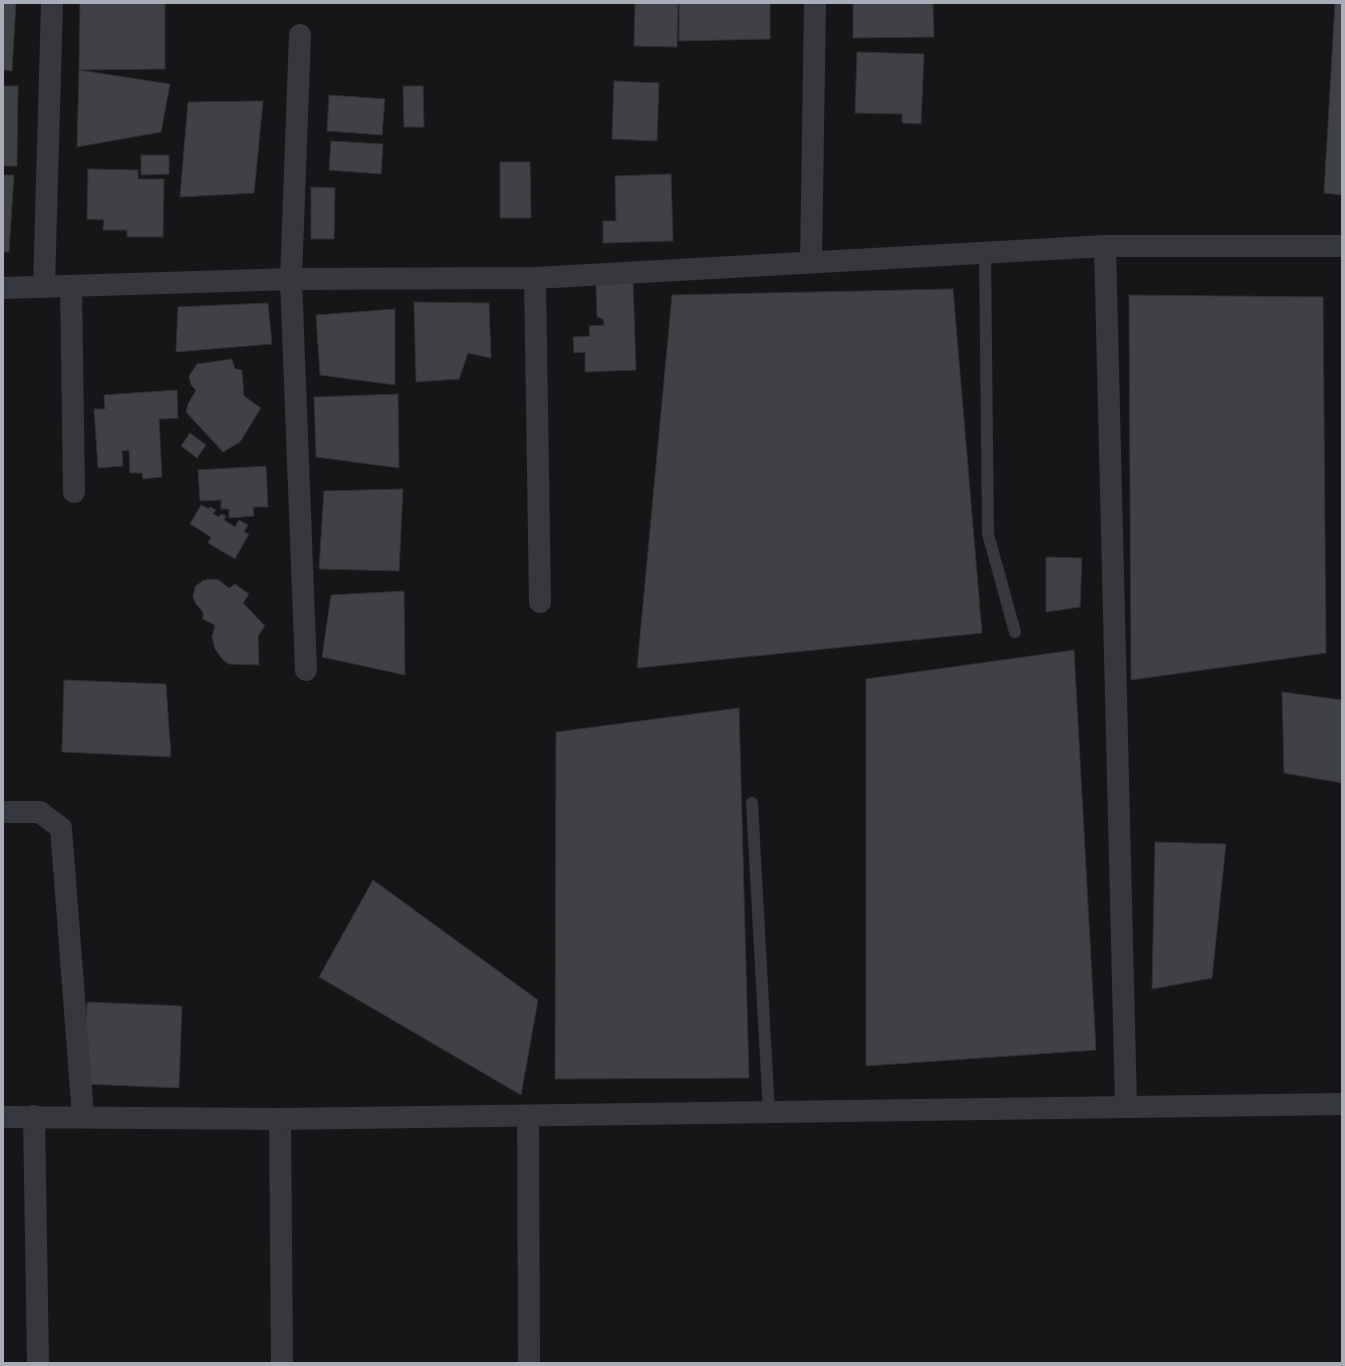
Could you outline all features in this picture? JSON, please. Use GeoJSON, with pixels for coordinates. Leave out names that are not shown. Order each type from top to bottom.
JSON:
{"type":"FeatureCollection","features":[{"type":"Feature","properties":{"kind":"street"},"geometry":{"type":"LineString","coordinates":[[44,287],[52,3]]}},
{"type":"Feature","properties":{"kind":"street"},"geometry":{"type":"LineString","coordinates":[[811,262],[815,3]]}},
{"type":"Feature","properties":{"kind":"street"},"geometry":{"type":"LineString","coordinates":[[300,35],[291,279],[306,670]]}},
{"type":"Feature","properties":{"kind":"street"},"geometry":{"type":"LineString","coordinates":[[3,288],[291,279],[534,278],[1105,246],[1342,246]]}},
{"type":"Feature","properties":{"kind":"street"},"geometry":{"type":"LineString","coordinates":[[1105,246],[1126,1106]]}},
{"type":"Feature","properties":{"kind":"street"},"geometry":{"type":"LineString","coordinates":[[534,278],[540,602]]}},
{"type":"Feature","properties":{"kind":"street"},"geometry":{"type":"LineString","coordinates":[[71,286],[74,492]]}},
{"type":"Feature","properties":{"kind":"street"},"geometry":{"type":"LineString","coordinates":[[3,812],[40,812],[61,828],[83,1116]]}},
{"type":"Feature","properties":{"kind":"street"},"geometry":{"type":"LineString","coordinates":[[3,1117],[83,1116],[280,1119],[1342,1104]]}},
{"type":"Feature","properties":{"kind":"street"},"geometry":{"type":"LineString","coordinates":[[34,1116],[38,1363]]}},
{"type":"Feature","properties":{"kind":"street"},"geometry":{"type":"LineString","coordinates":[[528,1116],[529,1363]]}},
{"type":"Feature","properties":{"kind":"street"},"geometry":{"type":"LineString","coordinates":[[280,1119],[282,1363]]}},
{"type":"Feature","properties":{"kind":"lane"},"geometry":{"type":"LineString","coordinates":[[985,252],[988,534],[1015,632]]}},
{"type":"Feature","properties":{"kind":"lane"},"geometry":{"type":"LineString","coordinates":[[752,803],[769,1112]]}},
{"type":"Feature","properties":{"kind":"building"},"geometry":{"type":"Polygon","coordinates":[[[3,3],[16,3],[12,71],[3,70],[3,3]]]}},
{"type":"Feature","properties":{"kind":"building"},"geometry":{"type":"Polygon","coordinates":[[[80,3],[165,3],[165,69],[79,70],[80,3]]]}},
{"type":"Feature","properties":{"kind":"building"},"geometry":{"type":"Polygon","coordinates":[[[635,3],[678,3],[677,47],[634,46],[635,3]]]}},
{"type":"Feature","properties":{"kind":"building"},"geometry":{"type":"Polygon","coordinates":[[[679,3],[770,3],[770,39],[679,41],[679,3]]]}},
{"type":"Feature","properties":{"kind":"building"},"geometry":{"type":"Polygon","coordinates":[[[853,3],[933,3],[934,37],[853,38],[853,3]]]}},
{"type":"Feature","properties":{"kind":"building"},"geometry":{"type":"Polygon","coordinates":[[[1335,3],[1342,3],[1342,195],[1324,193],[1335,3]]]}},
{"type":"Feature","properties":{"kind":"building"},"geometry":{"type":"Polygon","coordinates":[[[857,52],[924,54],[921,124],[902,123],[902,114],[855,113],[857,52]]]}},
{"type":"Feature","properties":{"kind":"building"},"geometry":{"type":"Polygon","coordinates":[[[79,70],[170,84],[161,132],[77,147],[79,70]]]}},
{"type":"Feature","properties":{"kind":"building"},"geometry":{"type":"Polygon","coordinates":[[[614,81],[659,83],[657,141],[612,139],[614,81]]]}},
{"type":"Feature","properties":{"kind":"building"},"geometry":{"type":"Polygon","coordinates":[[[3,86],[18,86],[17,166],[3,166],[3,86]]]}},
{"type":"Feature","properties":{"kind":"building"},"geometry":{"type":"Polygon","coordinates":[[[403,86],[423,86],[424,127],[404,127],[403,86]]]}},
{"type":"Feature","properties":{"kind":"building"},"geometry":{"type":"Polygon","coordinates":[[[329,95],[385,99],[382,135],[327,131],[329,95]]]}},
{"type":"Feature","properties":{"kind":"building"},"geometry":{"type":"Polygon","coordinates":[[[263,101],[254,193],[180,197],[188,102],[263,101]]]}},
{"type":"Feature","properties":{"kind":"building"},"geometry":{"type":"Polygon","coordinates":[[[331,141],[383,144],[381,174],[329,170],[331,141]]]}},
{"type":"Feature","properties":{"kind":"building"},"geometry":{"type":"Polygon","coordinates":[[[141,155],[169,155],[169,174],[141,175],[141,155]]]}},
{"type":"Feature","properties":{"kind":"building"},"geometry":{"type":"Polygon","coordinates":[[[500,162],[530,162],[531,218],[500,218],[500,162]]]}},
{"type":"Feature","properties":{"kind":"building"},"geometry":{"type":"Polygon","coordinates":[[[88,169],[138,170],[138,179],[164,179],[163,237],[127,237],[127,230],[103,230],[104,220],[87,219],[88,169]]]}},
{"type":"Feature","properties":{"kind":"building"},"geometry":{"type":"Polygon","coordinates":[[[671,174],[673,241],[603,243],[603,221],[616,221],[615,176],[671,174]]]}},
{"type":"Feature","properties":{"kind":"building"},"geometry":{"type":"Polygon","coordinates":[[[3,175],[14,175],[9,252],[3,252],[3,175]]]}},
{"type":"Feature","properties":{"kind":"building"},"geometry":{"type":"Polygon","coordinates":[[[311,187],[335,188],[334,239],[311,239],[311,187]]]}},
{"type":"Feature","properties":{"kind":"building"},"geometry":{"type":"Polygon","coordinates":[[[633,281],[636,370],[585,372],[585,352],[574,353],[573,337],[590,336],[589,326],[604,325],[603,319],[597,317],[596,283],[633,281]]]}},
{"type":"Feature","properties":{"kind":"building"},"geometry":{"type":"Polygon","coordinates":[[[953,289],[982,633],[637,668],[672,295],[953,289]]]}},
{"type":"Feature","properties":{"kind":"building"},"geometry":{"type":"Polygon","coordinates":[[[1129,295],[1323,297],[1326,653],[1131,680],[1129,295]]]}},
{"type":"Feature","properties":{"kind":"building"},"geometry":{"type":"Polygon","coordinates":[[[414,302],[489,303],[491,358],[468,353],[459,379],[416,382],[414,302]]]}},
{"type":"Feature","properties":{"kind":"building"},"geometry":{"type":"Polygon","coordinates":[[[268,303],[272,344],[176,352],[178,307],[268,303]]]}},
{"type":"Feature","properties":{"kind":"building"},"geometry":{"type":"Polygon","coordinates":[[[395,309],[395,385],[320,375],[316,315],[395,309]]]}},
{"type":"Feature","properties":{"kind":"building"},"geometry":{"type":"Polygon","coordinates":[[[232,359],[235,369],[242,370],[244,396],[261,408],[240,442],[223,452],[186,412],[188,404],[196,390],[191,385],[189,376],[197,364],[232,359]]]}},
{"type":"Feature","properties":{"kind":"building"},"geometry":{"type":"Polygon","coordinates":[[[177,390],[178,418],[159,419],[162,477],[143,479],[142,473],[130,473],[129,450],[122,451],[123,466],[98,468],[94,409],[105,409],[104,395],[177,390]]]}},
{"type":"Feature","properties":{"kind":"building"},"geometry":{"type":"Polygon","coordinates":[[[398,394],[399,468],[316,457],[314,397],[398,394]]]}},
{"type":"Feature","properties":{"kind":"building"},"geometry":{"type":"Polygon","coordinates":[[[190,433],[206,445],[197,458],[181,446],[190,433]]]}},
{"type":"Feature","properties":{"kind":"building"},"geometry":{"type":"Polygon","coordinates":[[[266,466],[268,507],[253,507],[254,516],[229,518],[229,509],[221,509],[221,500],[200,501],[198,470],[266,466]]]}},
{"type":"Feature","properties":{"kind":"building"},"geometry":{"type":"Polygon","coordinates":[[[403,489],[399,571],[319,569],[324,491],[403,489]]]}},
{"type":"Feature","properties":{"kind":"building"},"geometry":{"type":"Polygon","coordinates":[[[201,505],[209,509],[210,507],[216,510],[213,514],[219,517],[221,514],[226,516],[224,520],[235,527],[239,520],[248,525],[244,532],[249,534],[235,559],[208,543],[211,537],[190,524],[201,505]]]}},
{"type":"Feature","properties":{"kind":"building"},"geometry":{"type":"Polygon","coordinates":[[[1046,557],[1082,558],[1080,607],[1046,612],[1046,557]]]}},
{"type":"Feature","properties":{"kind":"building"},"geometry":{"type":"Polygon","coordinates":[[[210,579],[219,580],[229,588],[235,584],[249,594],[243,603],[265,626],[258,636],[259,665],[229,664],[222,659],[215,649],[212,637],[215,625],[203,619],[203,612],[196,604],[193,597],[195,587],[202,581],[210,579]]]}},
{"type":"Feature","properties":{"kind":"building"},"geometry":{"type":"Polygon","coordinates":[[[404,591],[405,675],[322,657],[331,595],[404,591]]]}},
{"type":"Feature","properties":{"kind":"building"},"geometry":{"type":"Polygon","coordinates":[[[1074,650],[1096,1050],[866,1066],[866,679],[1074,650]]]}},
{"type":"Feature","properties":{"kind":"building"},"geometry":{"type":"Polygon","coordinates":[[[64,680],[166,684],[171,757],[62,752],[64,680]]]}},
{"type":"Feature","properties":{"kind":"building"},"geometry":{"type":"Polygon","coordinates":[[[1282,692],[1342,700],[1342,783],[1284,773],[1282,692]]]}},
{"type":"Feature","properties":{"kind":"building"},"geometry":{"type":"Polygon","coordinates":[[[739,708],[749,1078],[555,1079],[556,732],[739,708]]]}},
{"type":"Feature","properties":{"kind":"building"},"geometry":{"type":"Polygon","coordinates":[[[1155,842],[1226,844],[1212,978],[1152,989],[1155,842]]]}},
{"type":"Feature","properties":{"kind":"building"},"geometry":{"type":"Polygon","coordinates":[[[373,880],[538,1000],[521,1095],[319,977],[373,880]]]}},
{"type":"Feature","properties":{"kind":"building"},"geometry":{"type":"Polygon","coordinates":[[[87,1002],[182,1006],[179,1088],[84,1084],[87,1002]]]}}]}
